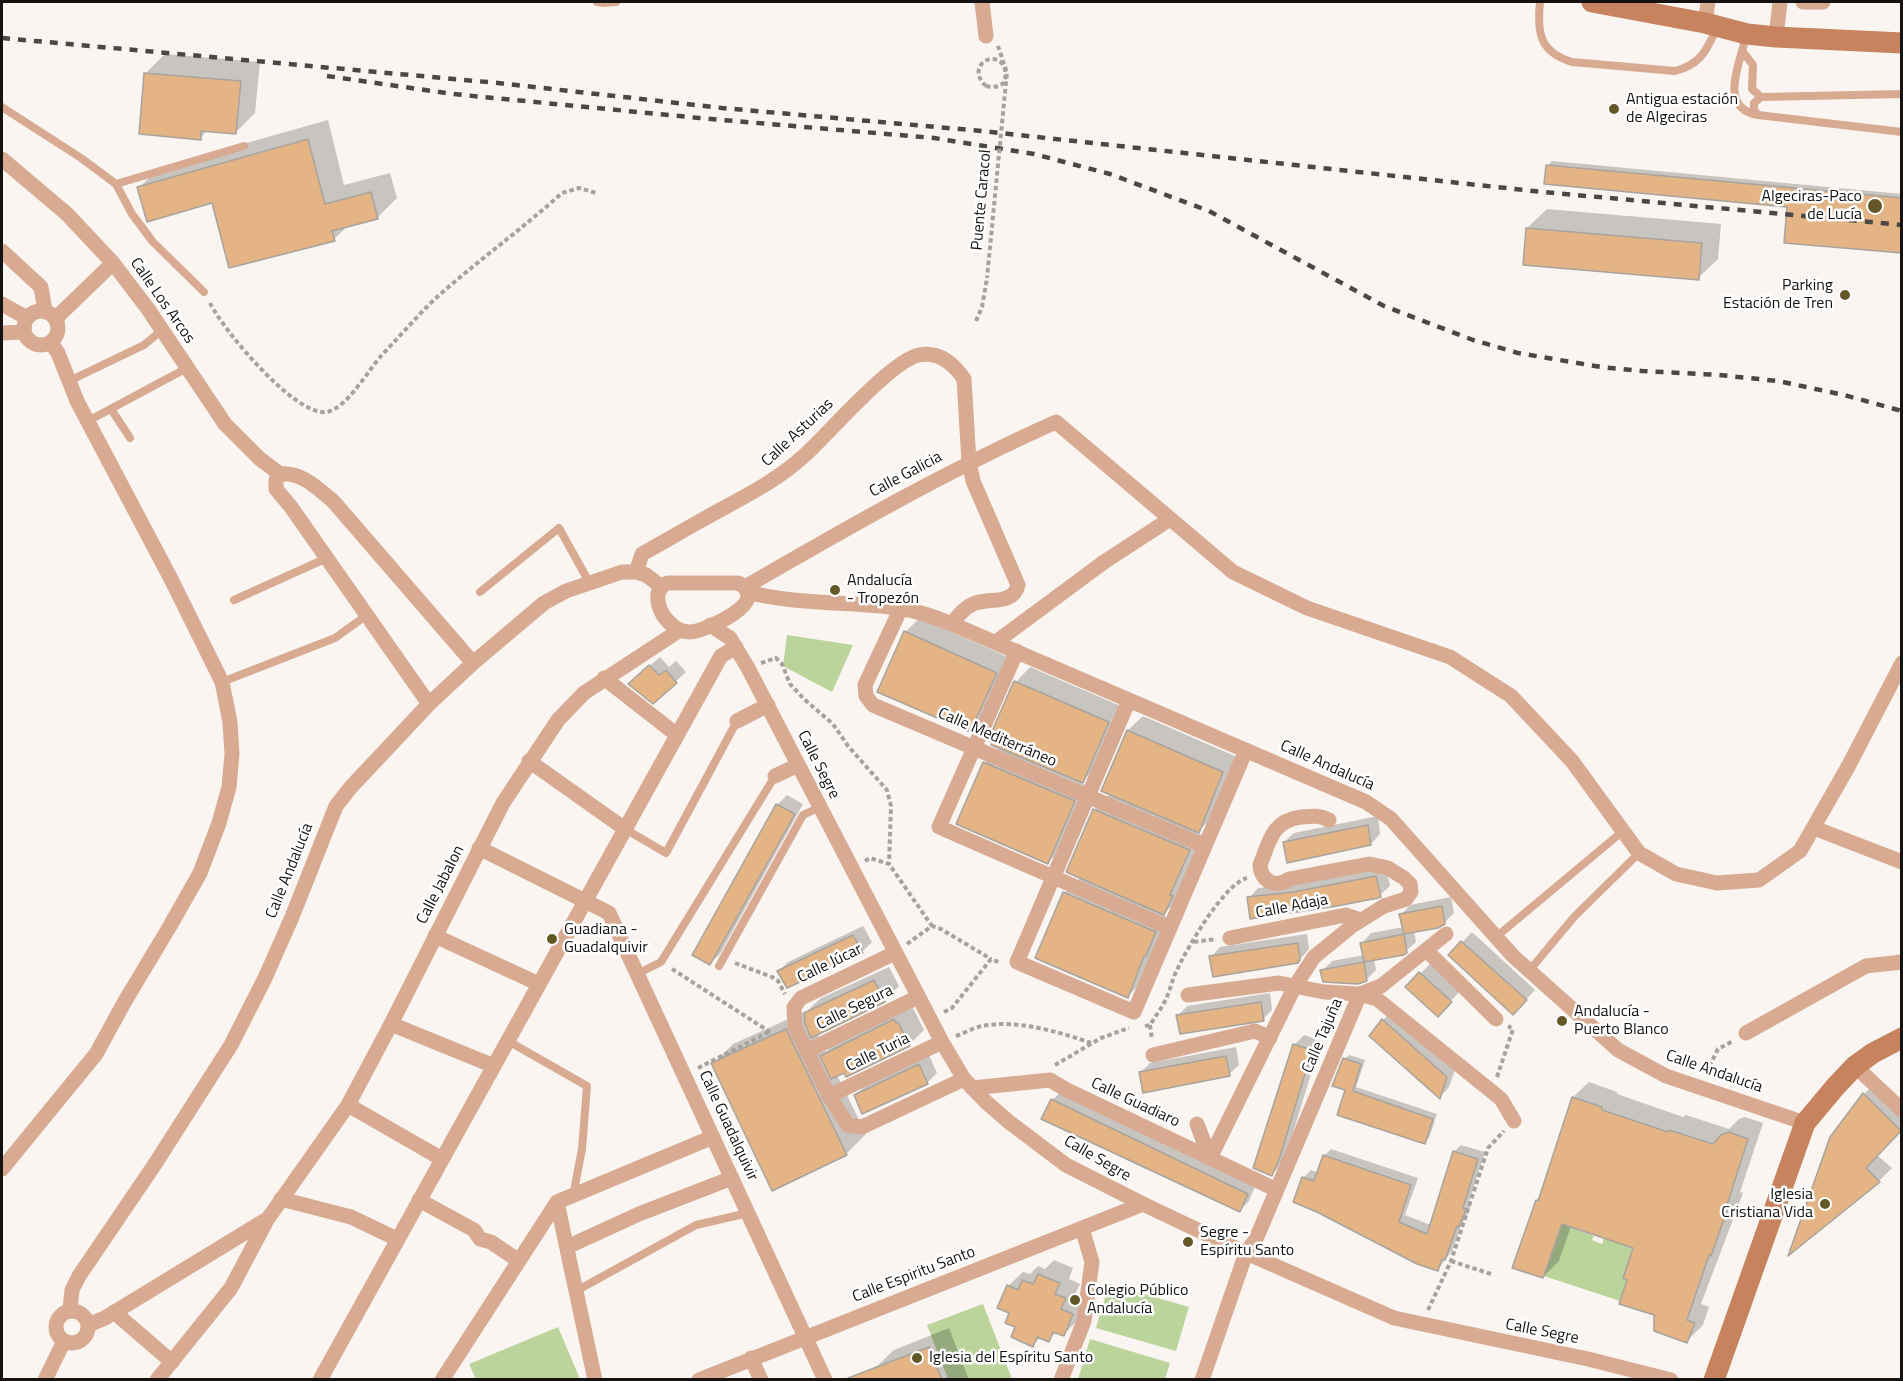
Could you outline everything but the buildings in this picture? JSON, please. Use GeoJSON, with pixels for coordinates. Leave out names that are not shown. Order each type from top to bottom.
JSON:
{"type":"FeatureCollection","features":[{"type":"Feature","properties":{"kind":"main road"},"geometry":{"type":"LineString","coordinates":[[1600,2],[1711,24],[1745,43],[1776,37],[1902,43]]}},
{"type":"Feature","properties":{"kind":"main road"},"geometry":{"type":"LineString","coordinates":[[1714,1380],[1804,1123],[1855,1066],[1873,1053],[1902,1038]]}},
{"type":"Feature","properties":{"kind":"street"},"geometry":{"type":"LineString","coordinates":[[982,2],[992,40]]}},
{"type":"Feature","properties":{"kind":"street"},"geometry":{"type":"LineString","coordinates":[[1708,2],[1711,24]]}},
{"type":"Feature","properties":{"kind":"street"},"geometry":{"type":"LineString","coordinates":[[1776,37],[1780,2]]}},
{"type":"Feature","properties":{"kind":"street"},"geometry":{"type":"LineString","coordinates":[[1803,2],[1823,2]]}},
{"type":"Feature","properties":{"kind":"street","name":"Calle Los Arcos"},"geometry":{"type":"LineString","coordinates":[[2,159],[67,214],[113,263],[162,330],[225,424],[260,459],[280,474],[291,473],[308,480],[333,501],[472,663]]}},
{"type":"Feature","properties":{"kind":"street"},"geometry":{"type":"LineString","coordinates":[[2,250],[41,287],[58,332],[56,338],[51,343],[38,345],[31,343],[25,325],[2,304]]}},
{"type":"Feature","properties":{"kind":"street"},"geometry":{"type":"LineString","coordinates":[[2,333],[25,325],[31,313],[50,315],[113,263]]}},
{"type":"Feature","properties":{"kind":"street"},"geometry":{"type":"LineString","coordinates":[[2,1168],[96,1054],[200,873],[219,824],[229,787],[232,754],[230,722],[222,682],[88,421],[58,353],[51,343]]}},
{"type":"Feature","properties":{"kind":"street","name":"Calle Asturias"},"geometry":{"type":"LineString","coordinates":[[636,572],[642,554],[784,474],[855,404],[905,360],[918,355],[932,355],[945,359],[956,367],[964,379],[969,462]]}},
{"type":"Feature","properties":{"kind":"street","name":"Calle Galicia"},"geometry":{"type":"LineString","coordinates":[[742,600],[777,569],[855,523],[969,462],[1056,422],[1170,519]]}},
{"type":"Feature","properties":{"kind":"street"},"geometry":{"type":"LineString","coordinates":[[952,624],[963,610],[974,603],[1008,598],[1015,593],[1018,585],[973,481],[969,462]]}},
{"type":"Feature","properties":{"kind":"street"},"geometry":{"type":"LineString","coordinates":[[280,474],[276,480],[276,489],[429,704]]}},
{"type":"Feature","properties":{"kind":"street"},"geometry":{"type":"LineString","coordinates":[[996,642],[1104,562],[1170,519],[1233,572],[1307,608],[1450,657],[1511,696],[1572,761],[1640,853],[1676,874],[1717,884],[1759,880],[1800,851],[1849,765],[1902,663]]}},
{"type":"Feature","properties":{"kind":"street"},"geometry":{"type":"LineString","coordinates":[[777,569],[770,581],[771,594],[780,599]]}},
{"type":"Feature","properties":{"kind":"street","name":"Calle Andalucía"},"geometry":{"type":"LineString","coordinates":[[70,1310],[72,1290],[79,1276],[155,1164],[231,1045],[265,978],[292,917],[336,806],[429,704],[472,663],[544,603],[590,582],[622,572],[636,572]]}},
{"type":"Feature","properties":{"kind":"street"},"geometry":{"type":"LineString","coordinates":[[636,572],[646,575],[662,587]]}},
{"type":"Feature","properties":{"kind":"street"},"geometry":{"type":"LineString","coordinates":[[734,582],[742,600],[710,625],[696,631],[680,630],[667,621],[661,612],[657,597],[662,587],[668,583],[734,582]]}},
{"type":"Feature","properties":{"kind":"street","name":"Calle Andalucía"},"geometry":{"type":"LineString","coordinates":[[742,600],[780,599],[901,608],[952,624],[1366,802],[1391,819],[1529,971],[1618,1050],[1666,1076],[1804,1123]]}},
{"type":"Feature","properties":{"kind":"street"},"geometry":{"type":"LineString","coordinates":[[320,1380],[721,656],[733,642],[728,627],[742,600]]}},
{"type":"Feature","properties":{"kind":"street","name":"Calle Mediterráneo"},"geometry":{"type":"LineString","coordinates":[[901,608],[867,680],[866,696],[873,705],[1205,846]]}},
{"type":"Feature","properties":{"kind":"street","name":"Calle Segre"},"geometry":{"type":"LineString","coordinates":[[710,625],[733,642],[748,668],[942,1042],[968,1084],[1009,1122],[1066,1165],[1246,1253],[1394,1318],[1660,1378]]}},
{"type":"Feature","properties":{"kind":"street","name":"Calle Jabalon"},"geometry":{"type":"LineString","coordinates":[[157,1380],[231,1288],[267,1220],[348,1105],[392,1024],[479,848],[529,761],[572,703],[604,678],[680,630]]}},
{"type":"Feature","properties":{"kind":"street"},"geometry":{"type":"LineString","coordinates":[[1017,651],[939,827],[1170,928]]}},
{"type":"Feature","properties":{"kind":"street"},"geometry":{"type":"LineString","coordinates":[[604,678],[677,735]]}},
{"type":"Feature","properties":{"kind":"street"},"geometry":{"type":"LineString","coordinates":[[1129,700],[1017,962],[1134,1012],[1246,750]]}},
{"type":"Feature","properties":{"kind":"street"},"geometry":{"type":"LineString","coordinates":[[737,721],[768,705]]}},
{"type":"Feature","properties":{"kind":"street"},"geometry":{"type":"LineString","coordinates":[[529,761],[625,829]]}},
{"type":"Feature","properties":{"kind":"street"},"geometry":{"type":"LineString","coordinates":[[775,776],[798,765]]}},
{"type":"Feature","properties":{"kind":"street"},"geometry":{"type":"LineString","coordinates":[[1210,1158],[1295,986],[1314,957],[1361,920],[1384,906],[1406,899],[1411,892],[1408,880],[1388,868],[1369,864],[1289,879],[1280,884],[1265,879],[1260,865],[1274,831],[1285,821],[1318,815],[1329,820]]}},
{"type":"Feature","properties":{"kind":"street"},"geometry":{"type":"LineString","coordinates":[[1814,828],[1902,862]]}},
{"type":"Feature","properties":{"kind":"street","name":"Calle Guadalquivir"},"geometry":{"type":"LineString","coordinates":[[479,848],[609,913],[825,1380]]}},
{"type":"Feature","properties":{"kind":"street","name":"Calle Adaja"},"geometry":{"type":"LineString","coordinates":[[1230,938],[1346,915],[1361,920]]}},
{"type":"Feature","properties":{"kind":"street","name":"Calle Tajuña"},"geometry":{"type":"LineString","coordinates":[[1202,1380],[1246,1253],[1256,1239],[1360,994],[1381,986],[1446,934]]}},
{"type":"Feature","properties":{"kind":"street"},"geometry":{"type":"LineString","coordinates":[[435,936],[539,984]]}},
{"type":"Feature","properties":{"kind":"street"},"geometry":{"type":"LineString","coordinates":[[1426,950],[1496,1019]]}},
{"type":"Feature","properties":{"kind":"street","name":"Calle Júcar"},"geometry":{"type":"LineString","coordinates":[[829,1096],[795,1027],[794,1007],[801,998],[895,953]]}},
{"type":"Feature","properties":{"kind":"street"},"geometry":{"type":"LineString","coordinates":[[1746,1033],[1866,966],[1902,962]]}},
{"type":"Feature","properties":{"kind":"street"},"geometry":{"type":"LineString","coordinates":[[1188,995],[1279,983],[1324,993],[1360,994],[1377,999],[1501,1099],[1514,1121]]}},
{"type":"Feature","properties":{"kind":"street","name":"Calle Segura"},"geometry":{"type":"LineString","coordinates":[[807,1051],[918,997]]}},
{"type":"Feature","properties":{"kind":"street"},"geometry":{"type":"LineString","coordinates":[[392,1024],[494,1066]]}},
{"type":"Feature","properties":{"kind":"street"},"geometry":{"type":"LineString","coordinates":[[1153,1055],[1255,1031],[1270,1038]]}},
{"type":"Feature","properties":{"kind":"street","name":"Calle Turia"},"geometry":{"type":"LineString","coordinates":[[829,1096],[942,1042]]}},
{"type":"Feature","properties":{"kind":"street"},"geometry":{"type":"LineString","coordinates":[[1855,1066],[1902,1110]]}},
{"type":"Feature","properties":{"kind":"street","name":"Calle Guadiaro"},"geometry":{"type":"LineString","coordinates":[[829,1096],[848,1125],[862,1127],[968,1084],[1050,1080],[1277,1190]]}},
{"type":"Feature","properties":{"kind":"street"},"geometry":{"type":"LineString","coordinates":[[348,1105],[442,1159]]}},
{"type":"Feature","properties":{"kind":"street"},"geometry":{"type":"LineString","coordinates":[[1197,1124],[1210,1158]]}},
{"type":"Feature","properties":{"kind":"street"},"geometry":{"type":"LineString","coordinates":[[442,1380],[557,1202],[713,1137]]}},
{"type":"Feature","properties":{"kind":"street"},"geometry":{"type":"LineString","coordinates":[[567,1246],[639,1214],[732,1178]]}},
{"type":"Feature","properties":{"kind":"street"},"geometry":{"type":"LineString","coordinates":[[281,1199],[351,1217],[397,1239]]}},
{"type":"Feature","properties":{"kind":"street"},"geometry":{"type":"LineString","coordinates":[[419,1200],[474,1230],[480,1239],[491,1242],[519,1261]]}},
{"type":"Feature","properties":{"kind":"street"},"geometry":{"type":"LineString","coordinates":[[557,1202],[595,1380]]}},
{"type":"Feature","properties":{"kind":"street","name":"Calle Espiritu Santo"},"geometry":{"type":"LineString","coordinates":[[699,1380],[1143,1204]]}},
{"type":"Feature","properties":{"kind":"street"},"geometry":{"type":"LineString","coordinates":[[88,1325],[114,1312],[267,1220]]}},
{"type":"Feature","properties":{"kind":"street"},"geometry":{"type":"LineString","coordinates":[[1061,1380],[1084,1321],[1092,1262],[1082,1228]]}},
{"type":"Feature","properties":{"kind":"street"},"geometry":{"type":"LineString","coordinates":[[70,1310],[82,1314],[88,1325],[85,1337],[74,1343],[64,1341],[58,1334],[56,1322],[59,1316],[70,1310]]}},
{"type":"Feature","properties":{"kind":"street"},"geometry":{"type":"LineString","coordinates":[[114,1312],[172,1362]]}},
{"type":"Feature","properties":{"kind":"street"},"geometry":{"type":"LineString","coordinates":[[191,1338],[205,1347]]}},
{"type":"Feature","properties":{"kind":"street"},"geometry":{"type":"LineString","coordinates":[[45,1380],[64,1341]]}},
{"type":"Feature","properties":{"kind":"street"},"geometry":{"type":"LineString","coordinates":[[751,1359],[761,1380]]}},
{"type":"Feature","properties":{"kind":"lane"},"geometry":{"type":"LineString","coordinates":[[597,2],[616,2]]}},
{"type":"Feature","properties":{"kind":"lane"},"geometry":{"type":"LineString","coordinates":[[1540,2],[1539,31],[1543,42],[1560,58],[1572,62],[1675,71],[1687,68],[1697,62],[1705,52],[1711,24]]}},
{"type":"Feature","properties":{"kind":"lane"},"geometry":{"type":"LineString","coordinates":[[1745,43],[1753,65],[1752,90],[1761,97],[1902,94]]}},
{"type":"Feature","properties":{"kind":"lane"},"geometry":{"type":"LineString","coordinates":[[1745,43],[1737,64],[1734,92],[1736,100],[1744,111],[1758,116],[1902,132]]}},
{"type":"Feature","properties":{"kind":"lane"},"geometry":{"type":"LineString","coordinates":[[1758,116],[1754,110],[1754,104],[1761,97]]}},
{"type":"Feature","properties":{"kind":"lane"},"geometry":{"type":"LineString","coordinates":[[2,107],[81,158],[116,184],[132,214],[153,242],[204,292]]}},
{"type":"Feature","properties":{"kind":"lane"},"geometry":{"type":"LineString","coordinates":[[116,184],[244,146]]}},
{"type":"Feature","properties":{"kind":"lane"},"geometry":{"type":"LineString","coordinates":[[69,381],[144,345],[162,330]]}},
{"type":"Feature","properties":{"kind":"lane"},"geometry":{"type":"LineString","coordinates":[[88,421],[187,368]]}},
{"type":"Feature","properties":{"kind":"lane"},"geometry":{"type":"LineString","coordinates":[[111,409],[130,438]]}},
{"type":"Feature","properties":{"kind":"lane"},"geometry":{"type":"LineString","coordinates":[[480,592],[559,528],[590,582]]}},
{"type":"Feature","properties":{"kind":"lane"},"geometry":{"type":"LineString","coordinates":[[234,600],[327,558]]}},
{"type":"Feature","properties":{"kind":"lane"},"geometry":{"type":"LineString","coordinates":[[222,682],[335,638],[367,615]]}},
{"type":"Feature","properties":{"kind":"lane"},"geometry":{"type":"LineString","coordinates":[[625,829],[666,853],[737,721]]}},
{"type":"Feature","properties":{"kind":"lane"},"geometry":{"type":"LineString","coordinates":[[637,974],[661,962],[775,776]]}},
{"type":"Feature","properties":{"kind":"lane"},"geometry":{"type":"LineString","coordinates":[[720,966],[803,815],[819,807]]}},
{"type":"Feature","properties":{"kind":"lane"},"geometry":{"type":"LineString","coordinates":[[1496,937],[1623,831]]}},
{"type":"Feature","properties":{"kind":"lane"},"geometry":{"type":"LineString","coordinates":[[1529,971],[1574,917],[1640,853]]}},
{"type":"Feature","properties":{"kind":"lane"},"geometry":{"type":"LineString","coordinates":[[508,1041],[587,1086],[582,1149],[573,1196]]}},
{"type":"Feature","properties":{"kind":"lane"},"geometry":{"type":"LineString","coordinates":[[576,1291],[696,1226],[748,1213]]}},
{"type":"Feature","properties":{"kind":"path","name":"Puente Caracol"},"geometry":{"type":"LineString","coordinates":[[976,321],[982,307],[987,278],[1007,72],[992,40]]}},
{"type":"Feature","properties":{"kind":"path"},"geometry":{"type":"LineString","coordinates":[[1004,65],[999,60],[984,61],[978,74],[980,81],[986,86],[1000,85],[1005,80]]}},
{"type":"Feature","properties":{"kind":"path"},"geometry":{"type":"LineString","coordinates":[[204,292],[226,328],[275,384],[309,408],[317,412],[326,412],[343,404],[377,360],[435,299],[562,193],[579,188],[596,193]]}},
{"type":"Feature","properties":{"kind":"path"},"geometry":{"type":"LineString","coordinates":[[748,668],[776,658],[782,664],[790,684],[833,724],[848,746],[887,790],[891,806],[889,864],[932,926],[1002,964],[1017,962]]}},
{"type":"Feature","properties":{"kind":"path"},"geometry":{"type":"LineString","coordinates":[[851,867],[870,858],[889,864]]}},
{"type":"Feature","properties":{"kind":"path"},"geometry":{"type":"LineString","coordinates":[[895,953],[932,926]]}},
{"type":"Feature","properties":{"kind":"path"},"geometry":{"type":"LineString","coordinates":[[724,957],[778,981],[790,1006],[794,1007]]}},
{"type":"Feature","properties":{"kind":"path"},"geometry":{"type":"LineString","coordinates":[[930,1018],[952,1008],[991,959]]}},
{"type":"Feature","properties":{"kind":"path"},"geometry":{"type":"LineString","coordinates":[[661,962],[770,1032],[684,1075]]}},
{"type":"Feature","properties":{"kind":"path"},"geometry":{"type":"LineString","coordinates":[[1492,1092],[1513,1029],[1496,1019]]}},
{"type":"Feature","properties":{"kind":"path"},"geometry":{"type":"LineString","coordinates":[[942,1042],[981,1026],[1000,1023],[1064,1033],[1092,1043]]}},
{"type":"Feature","properties":{"kind":"path"},"geometry":{"type":"LineString","coordinates":[[1698,1087],[1718,1049],[1746,1033]]}},
{"type":"Feature","properties":{"kind":"path"},"geometry":{"type":"LineString","coordinates":[[1421,1324],[1451,1261],[1488,1148],[1514,1121]]}},
{"type":"Feature","properties":{"kind":"path"},"geometry":{"type":"LineString","coordinates":[[1451,1261],[1491,1274]]}},
{"type":"Feature","properties":{"kind":"green space"},"geometry":{"type":"Polygon","coordinates":[[[787,635],[853,645],[832,692],[783,666],[787,635]]]}},
{"type":"Feature","properties":{"kind":"green space"},"geometry":{"type":"Polygon","coordinates":[[[1562,1224],[1594,1236],[1592,1240],[1602,1244],[1604,1238],[1633,1248],[1623,1278],[1627,1280],[1620,1301],[1544,1276],[1562,1224]]]}},
{"type":"Feature","properties":{"kind":"green space"},"geometry":{"type":"Polygon","coordinates":[[[1109,1284],[1189,1307],[1176,1351],[1096,1328],[1109,1284]]]}},
{"type":"Feature","properties":{"kind":"green space"},"geometry":{"type":"Polygon","coordinates":[[[983,1304],[1012,1379],[948,1379],[927,1325],[983,1304]]]}},
{"type":"Feature","properties":{"kind":"green space"},"geometry":{"type":"Polygon","coordinates":[[[558,1327],[580,1379],[476,1379],[469,1364],[558,1327]]]}},
{"type":"Feature","properties":{"kind":"green space"},"geometry":{"type":"Polygon","coordinates":[[[1090,1339],[1170,1363],[1165,1379],[1078,1379],[1090,1339]]]}},
{"type":"Feature","properties":{"kind":"railway"},"geometry":{"type":"LineString","coordinates":[[2,38],[498,83],[722,108],[982,131],[1533,191],[1902,225]]}},
{"type":"Feature","properties":{"kind":"railway"},"geometry":{"type":"LineString","coordinates":[[327,76],[453,94],[934,138],[1034,154],[1110,174],[1209,211],[1384,306],[1473,340],[1518,353],[1601,367],[1778,381],[1844,395],[1902,411]]}},
{"type":"Feature","properties":{"kind":"place","name":"Antigua estación de Algeciras"},"geometry":{"type":"Point","coordinates":[1614,109]}},
{"type":"Feature","properties":{"kind":"place","name":"Algeciras-Paco de Lucía"},"geometry":{"type":"Point","coordinates":[1875,206]}},
{"type":"Feature","properties":{"kind":"place","name":"Parking Estación de Tren"},"geometry":{"type":"Point","coordinates":[1845,295]}},
{"type":"Feature","properties":{"kind":"place","name":"Andalucía - Tropezón"},"geometry":{"type":"Point","coordinates":[835,590]}},
{"type":"Feature","properties":{"kind":"place","name":"Guadiana - Guadalquivir"},"geometry":{"type":"Point","coordinates":[552,939]}},
{"type":"Feature","properties":{"kind":"place","name":"Andalucía - Puerto Blanco"},"geometry":{"type":"Point","coordinates":[1562,1021]}},
{"type":"Feature","properties":{"kind":"place","name":"Iglesia Cristiana Vida"},"geometry":{"type":"Point","coordinates":[1825,1204]}},
{"type":"Feature","properties":{"kind":"place","name":"Segre - Espíritu Santo"},"geometry":{"type":"Point","coordinates":[1188,1242]}},
{"type":"Feature","properties":{"kind":"place","name":"Colegio Público Andalucía"},"geometry":{"type":"Point","coordinates":[1075,1300]}},
{"type":"Feature","properties":{"kind":"place","name":"Iglesia del Espíritu Santo"},"geometry":{"type":"Point","coordinates":[917,1358]}}]}
